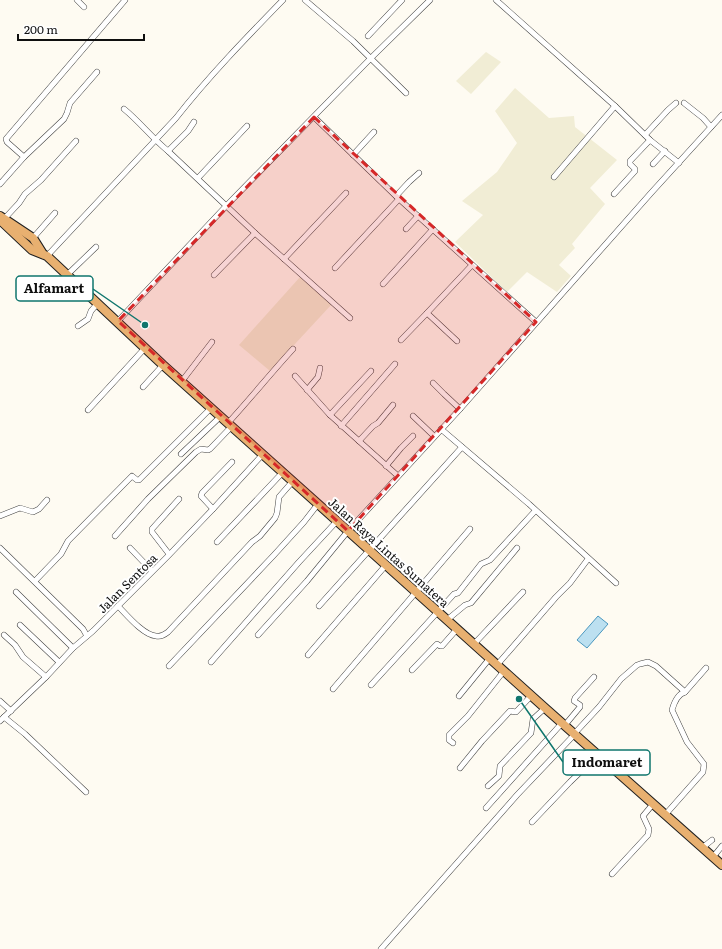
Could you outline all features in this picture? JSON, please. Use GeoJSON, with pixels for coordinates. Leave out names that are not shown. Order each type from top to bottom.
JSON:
{"type":"FeatureCollection","features":[{"type":"Feature","properties":{"kind":"highway","name":"Jalan Raya Lintas Sumatera"},"geometry":{"type":"LineString","coordinates":[[2,218],[32,250],[45,255]]}},
{"type":"Feature","properties":{"kind":"highway","name":"Jalan Raya Lintas Sumatera"},"geometry":{"type":"LineString","coordinates":[[2,218],[33,238],[45,255],[118,321],[163,365],[531,696],[722,865]]}},
{"type":"Feature","properties":{"kind":"street"},"geometry":{"type":"LineString","coordinates":[[77,0],[84,7]]}},
{"type":"Feature","properties":{"kind":"street"},"geometry":{"type":"LineString","coordinates":[[24,157],[6,140],[125,0]]}},
{"type":"Feature","properties":{"kind":"street"},"geometry":{"type":"LineString","coordinates":[[45,255],[176,118],[241,44],[283,0]]}},
{"type":"Feature","properties":{"kind":"street"},"geometry":{"type":"LineString","coordinates":[[305,0],[353,41],[406,92]]}},
{"type":"Feature","properties":{"kind":"street"},"geometry":{"type":"LineString","coordinates":[[368,36],[402,0]]}},
{"type":"Feature","properties":{"kind":"street"},"geometry":{"type":"LineString","coordinates":[[118,321],[227,205],[430,0]]}},
{"type":"Feature","properties":{"kind":"street"},"geometry":{"type":"LineString","coordinates":[[496,0],[615,106],[650,140],[679,163]]}},
{"type":"Feature","properties":{"kind":"street"},"geometry":{"type":"LineString","coordinates":[[0,184],[24,157],[64,119],[70,103],[97,72]]}},
{"type":"Feature","properties":{"kind":"street"},"geometry":{"type":"LineString","coordinates":[[645,135],[676,103]]}},
{"type":"Feature","properties":{"kind":"street"},"geometry":{"type":"LineString","coordinates":[[684,103],[703,118],[711,127]]}},
{"type":"Feature","properties":{"kind":"street"},"geometry":{"type":"LineString","coordinates":[[554,177],[615,106]]}},
{"type":"Feature","properties":{"kind":"street"},"geometry":{"type":"LineString","coordinates":[[124,109],[140,122],[154,140],[198,178],[255,233],[350,318]]}},
{"type":"Feature","properties":{"kind":"street"},"geometry":{"type":"LineString","coordinates":[[258,635],[307,581],[348,531],[460,409],[722,115]]}},
{"type":"Feature","properties":{"kind":"street"},"geometry":{"type":"LineString","coordinates":[[314,118],[418,216],[536,322]]}},
{"type":"Feature","properties":{"kind":"street"},"geometry":{"type":"LineString","coordinates":[[168,151],[188,131],[194,122]]}},
{"type":"Feature","properties":{"kind":"street"},"geometry":{"type":"LineString","coordinates":[[198,178],[247,126]]}},
{"type":"Feature","properties":{"kind":"street"},"geometry":{"type":"LineString","coordinates":[[352,155],[374,132]]}},
{"type":"Feature","properties":{"kind":"street"},"geometry":{"type":"LineString","coordinates":[[614,194],[635,171],[630,164],[630,161],[650,140]]}},
{"type":"Feature","properties":{"kind":"street"},"geometry":{"type":"LineString","coordinates":[[2,218],[19,203],[25,194],[41,180],[76,141]]}},
{"type":"Feature","properties":{"kind":"street"},"geometry":{"type":"LineString","coordinates":[[653,164],[665,151]]}},
{"type":"Feature","properties":{"kind":"street"},"geometry":{"type":"LineString","coordinates":[[336,268],[398,197],[409,182],[420,173]]}},
{"type":"Feature","properties":{"kind":"street"},"geometry":{"type":"LineString","coordinates":[[284,259],[346,192]]}},
{"type":"Feature","properties":{"kind":"street"},"geometry":{"type":"LineString","coordinates":[[33,238],[55,213]]}},
{"type":"Feature","properties":{"kind":"street"},"geometry":{"type":"LineString","coordinates":[[406,229],[418,216]]}},
{"type":"Feature","properties":{"kind":"street"},"geometry":{"type":"LineString","coordinates":[[383,284],[433,229]]}},
{"type":"Feature","properties":{"kind":"street"},"geometry":{"type":"LineString","coordinates":[[214,275],[255,233]]}},
{"type":"Feature","properties":{"kind":"street"},"geometry":{"type":"LineString","coordinates":[[68,275],[96,247]]}},
{"type":"Feature","properties":{"kind":"street"},"geometry":{"type":"LineString","coordinates":[[400,340],[472,265]]}},
{"type":"Feature","properties":{"kind":"street"},"geometry":{"type":"LineString","coordinates":[[78,326],[88,319],[91,311],[98,303]]}},
{"type":"Feature","properties":{"kind":"street"},"geometry":{"type":"LineString","coordinates":[[427,313],[457,341]]}},
{"type":"Feature","properties":{"kind":"street"},"geometry":{"type":"LineString","coordinates":[[182,381],[196,365],[195,363],[212,342]]}},
{"type":"Feature","properties":{"kind":"street"},"geometry":{"type":"LineString","coordinates":[[88,410],[145,348]]}},
{"type":"Feature","properties":{"kind":"street"},"geometry":{"type":"LineString","coordinates":[[115,536],[148,499],[196,452],[201,449],[210,449],[293,349]]}},
{"type":"Feature","properties":{"kind":"street"},"geometry":{"type":"LineString","coordinates":[[342,426],[395,364]]}},
{"type":"Feature","properties":{"kind":"street"},"geometry":{"type":"LineString","coordinates":[[143,387],[163,365]]}},
{"type":"Feature","properties":{"kind":"street"},"geometry":{"type":"LineString","coordinates":[[307,390],[318,377],[320,368]]}},
{"type":"Feature","properties":{"kind":"street"},"geometry":{"type":"LineString","coordinates":[[330,415],[371,371]]}},
{"type":"Feature","properties":{"kind":"street"},"geometry":{"type":"LineString","coordinates":[[296,376],[330,415],[398,476]]}},
{"type":"Feature","properties":{"kind":"street"},"geometry":{"type":"LineString","coordinates":[[433,383],[460,409]]}},
{"type":"Feature","properties":{"kind":"street"},"geometry":{"type":"LineString","coordinates":[[358,441],[378,423],[393,405]]}},
{"type":"Feature","properties":{"kind":"street"},"geometry":{"type":"LineString","coordinates":[[35,581],[61,554],[68,541],[132,476],[139,480],[211,408]]}},
{"type":"Feature","properties":{"kind":"street"},"geometry":{"type":"LineString","coordinates":[[181,454],[221,416]]}},
{"type":"Feature","properties":{"kind":"street"},"geometry":{"type":"LineString","coordinates":[[413,416],[434,436]]}},
{"type":"Feature","properties":{"kind":"street"},"geometry":{"type":"LineString","coordinates":[[441,429],[616,583]]}},
{"type":"Feature","properties":{"kind":"street"},"geometry":{"type":"LineString","coordinates":[[386,466],[413,436]]}},
{"type":"Feature","properties":{"kind":"street"},"geometry":{"type":"LineString","coordinates":[[319,606],[370,551],[400,514],[462,447]]}},
{"type":"Feature","properties":{"kind":"street","name":"Jalan Sentosa"},"geometry":{"type":"LineString","coordinates":[[2,719],[46,677],[73,648],[118,606],[213,509],[263,454]]}},
{"type":"Feature","properties":{"kind":"street"},"geometry":{"type":"LineString","coordinates":[[213,509],[201,496],[232,462]]}},
{"type":"Feature","properties":{"kind":"street"},"geometry":{"type":"LineString","coordinates":[[217,542],[283,472]]}},
{"type":"Feature","properties":{"kind":"street"},"geometry":{"type":"LineString","coordinates":[[118,606],[145,631],[153,636],[162,636],[168,632],[272,522],[277,513],[279,497],[293,481]]}},
{"type":"Feature","properties":{"kind":"street"},"geometry":{"type":"LineString","coordinates":[[169,554],[152,532],[152,529],[179,499]]}},
{"type":"Feature","properties":{"kind":"street"},"geometry":{"type":"LineString","coordinates":[[0,516],[20,508],[33,512],[39,509],[47,500]]}},
{"type":"Feature","properties":{"kind":"street"},"geometry":{"type":"LineString","coordinates":[[169,666],[274,555],[318,504]]}},
{"type":"Feature","properties":{"kind":"street"},"geometry":{"type":"LineString","coordinates":[[371,685],[454,594],[458,593],[481,564],[490,560],[535,511]]}},
{"type":"Feature","properties":{"kind":"street"},"geometry":{"type":"LineString","coordinates":[[211,662],[298,562],[337,521]]}},
{"type":"Feature","properties":{"kind":"street"},"geometry":{"type":"LineString","coordinates":[[333,689],[470,529]]}},
{"type":"Feature","properties":{"kind":"street"},"geometry":{"type":"LineString","coordinates":[[0,548],[83,629],[87,636]]}},
{"type":"Feature","properties":{"kind":"street"},"geometry":{"type":"LineString","coordinates":[[130,548],[152,571]]}},
{"type":"Feature","properties":{"kind":"street"},"geometry":{"type":"LineString","coordinates":[[447,620],[465,605],[471,603],[517,548]]}},
{"type":"Feature","properties":{"kind":"street"},"geometry":{"type":"LineString","coordinates":[[497,664],[570,583],[588,559]]}},
{"type":"Feature","properties":{"kind":"street"},"geometry":{"type":"LineString","coordinates":[[308,655],[386,565]]}},
{"type":"Feature","properties":{"kind":"street"},"geometry":{"type":"LineString","coordinates":[[16,592],[73,648]]}},
{"type":"Feature","properties":{"kind":"street"},"geometry":{"type":"LineString","coordinates":[[474,644],[523,592]]}},
{"type":"Feature","properties":{"kind":"street"},"geometry":{"type":"LineString","coordinates":[[20,625],[59,662]]}},
{"type":"Feature","properties":{"kind":"street"},"geometry":{"type":"LineString","coordinates":[[412,670],[436,645],[442,646],[457,629]]}},
{"type":"Feature","properties":{"kind":"street"},"geometry":{"type":"LineString","coordinates":[[4,634],[15,645],[23,657],[46,677]]}},
{"type":"Feature","properties":{"kind":"street"},"geometry":{"type":"LineString","coordinates":[[459,696],[490,658]]}},
{"type":"Feature","properties":{"kind":"street"},"geometry":{"type":"LineString","coordinates":[[381,949],[517,795],[599,707],[621,679],[637,665],[648,662],[656,666],[685,692]]}},
{"type":"Feature","properties":{"kind":"street"},"geometry":{"type":"LineString","coordinates":[[665,815],[703,772],[704,767],[702,762],[687,742],[672,710],[674,703],[706,668]]}},
{"type":"Feature","properties":{"kind":"street"},"geometry":{"type":"LineString","coordinates":[[453,743],[449,740],[449,735],[468,716],[504,671]]}},
{"type":"Feature","properties":{"kind":"street"},"geometry":{"type":"LineString","coordinates":[[486,808],[580,707],[580,705],[574,701],[574,698],[594,677]]}},
{"type":"Feature","properties":{"kind":"street"},"geometry":{"type":"LineString","coordinates":[[460,768],[482,741],[510,711],[516,712],[531,696]]}},
{"type":"Feature","properties":{"kind":"street"},"geometry":{"type":"LineString","coordinates":[[0,701],[11,711]]}},
{"type":"Feature","properties":{"kind":"street"},"geometry":{"type":"LineString","coordinates":[[488,786],[499,776],[500,766],[531,733],[533,719],[545,708]]}},
{"type":"Feature","properties":{"kind":"street"},"geometry":{"type":"LineString","coordinates":[[2,719],[25,734],[86,792]]}},
{"type":"Feature","properties":{"kind":"street"},"geometry":{"type":"LineString","coordinates":[[532,822],[598,755]]}},
{"type":"Feature","properties":{"kind":"street"},"geometry":{"type":"LineString","coordinates":[[612,874],[648,835],[649,829],[643,816],[653,804]]}},
{"type":"Feature","properties":{"kind":"street"},"geometry":{"type":"LineString","coordinates":[[702,848],[712,840]]}},
{"type":"Feature","properties":{"kind":"street"},"geometry":{"type":"LineString","coordinates":[[713,857],[722,846]]}},
{"type":"Feature","properties":{"kind":"highlighted area"},"geometry":{"type":"Polygon","coordinates":[[[314,117],[536,322],[348,531],[118,321],[314,117]]]}},
{"type":"Feature","properties":{"kind":"shaded area"},"geometry":{"type":"Polygon","coordinates":[[[486,52],[501,62],[471,94],[456,81],[486,52]]]}},
{"type":"Feature","properties":{"kind":"shaded area"},"geometry":{"type":"Polygon","coordinates":[[[515,88],[549,118],[574,116],[575,127],[617,160],[590,188],[605,204],[572,244],[575,248],[559,265],[571,276],[557,292],[527,272],[507,292],[455,242],[483,215],[462,201],[497,172],[517,143],[495,111],[515,88]]]}},
{"type":"Feature","properties":{"kind":"shaded area"},"geometry":{"type":"Polygon","coordinates":[[[300,277],[332,304],[270,371],[239,345],[300,277]]]}},
{"type":"Feature","properties":{"kind":"water"},"geometry":{"type":"Polygon","coordinates":[[[598,616],[608,624],[587,648],[577,640],[598,616]]]}},
{"type":"Feature","properties":{"kind":"place","name":"Alfamart"},"geometry":{"type":"Point","coordinates":[145,325]}},
{"type":"Feature","properties":{"kind":"place","name":"Indomaret"},"geometry":{"type":"Point","coordinates":[519,699]}}]}
